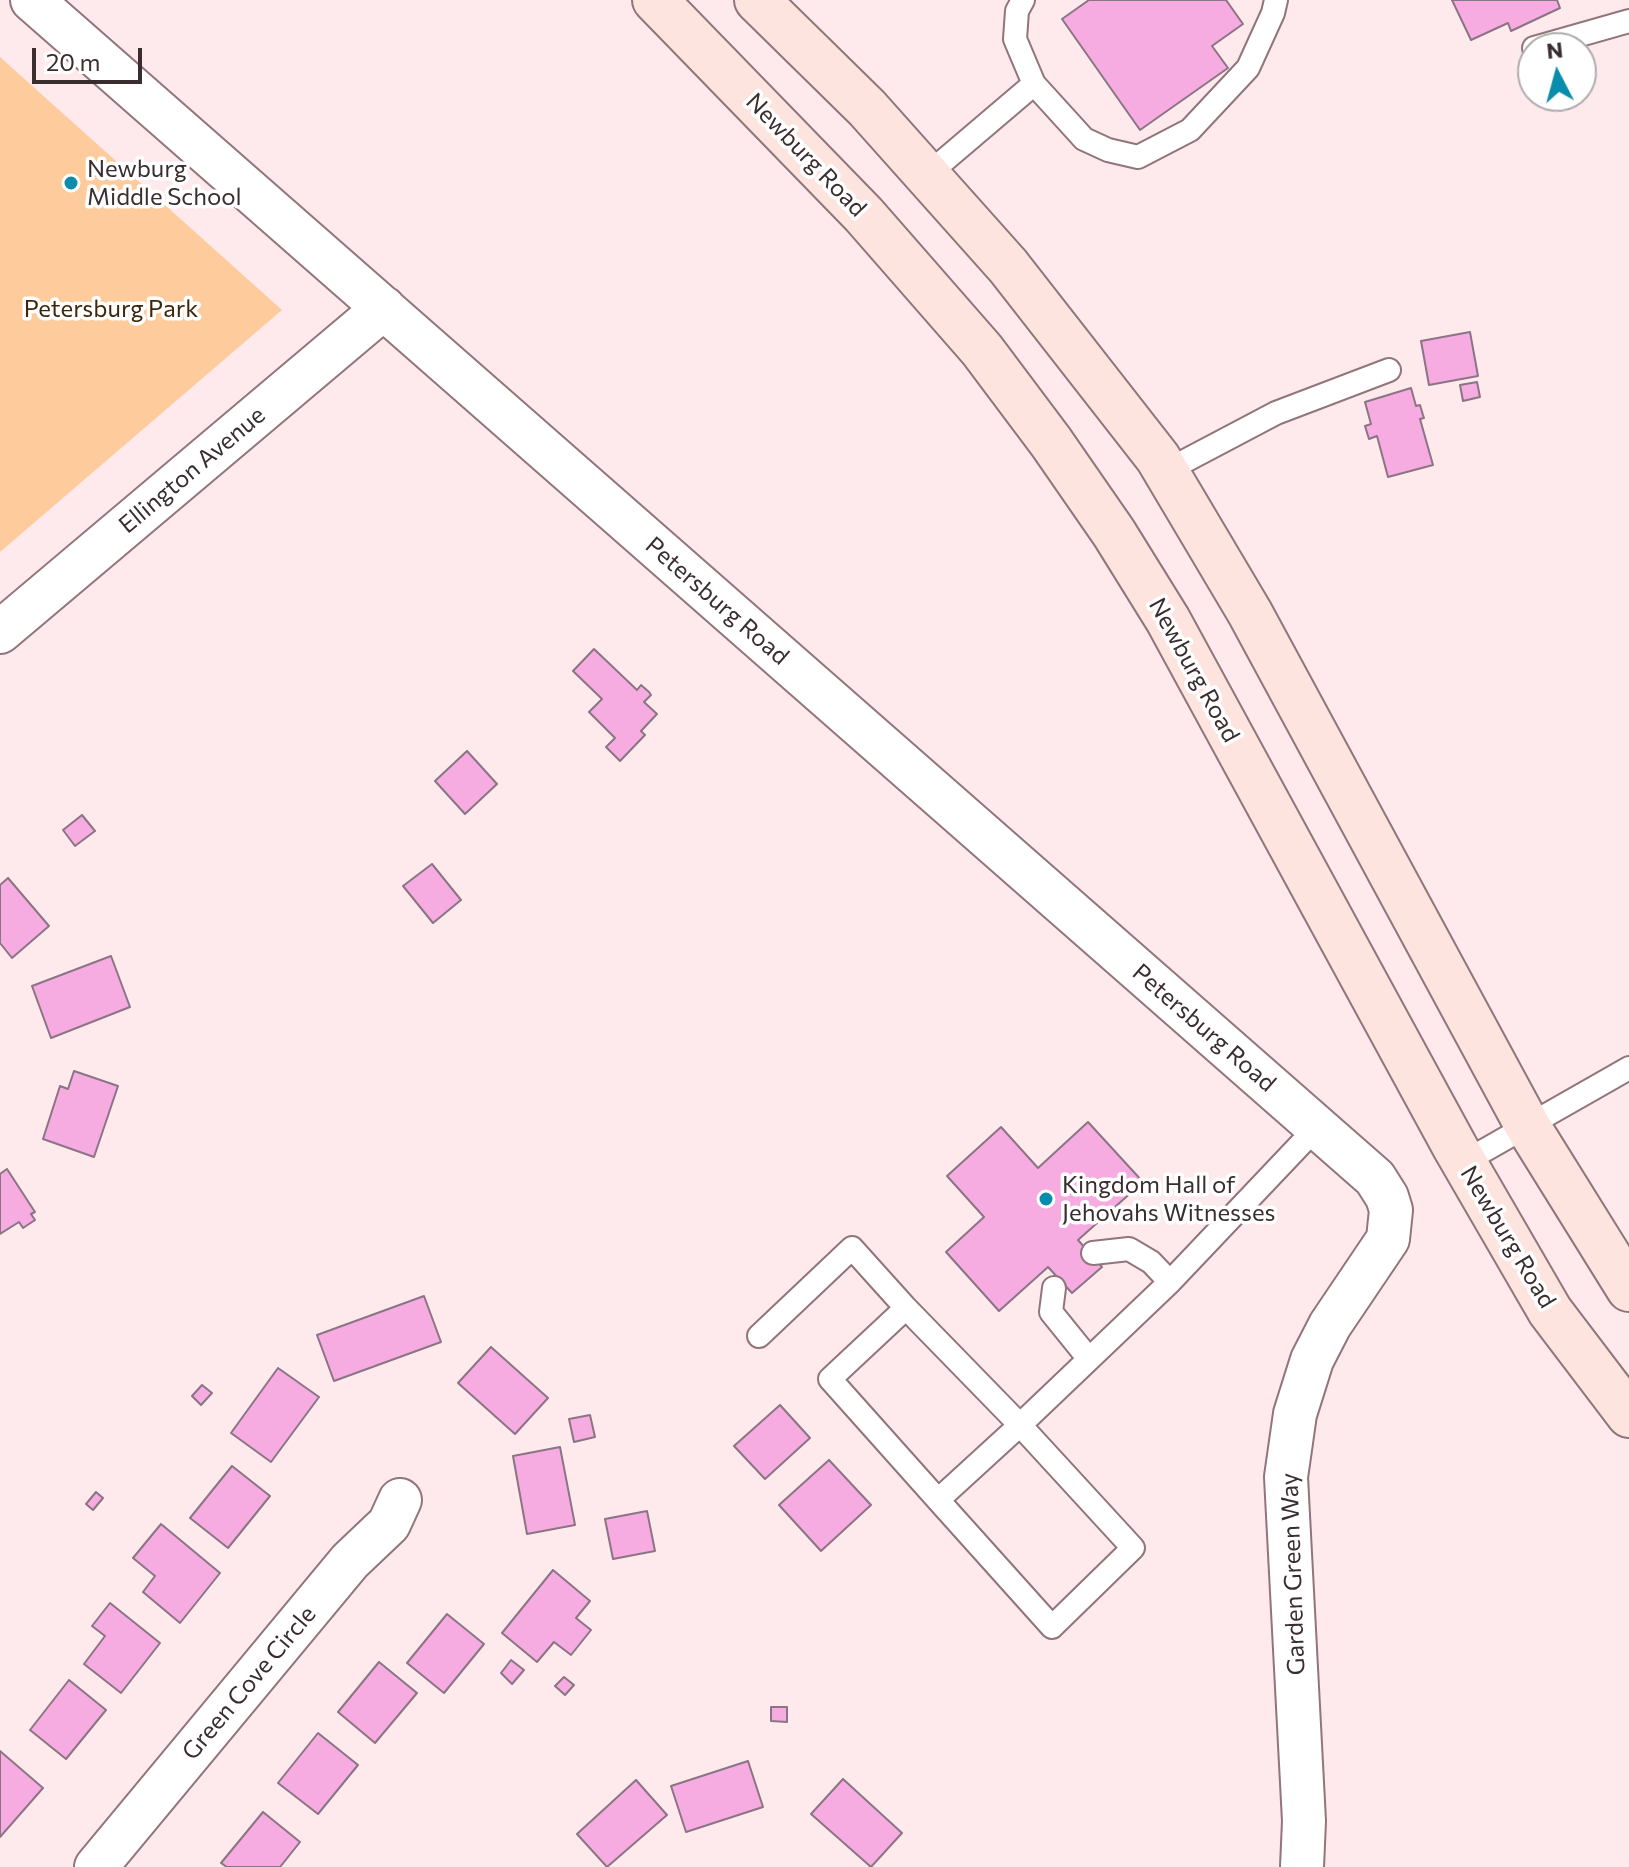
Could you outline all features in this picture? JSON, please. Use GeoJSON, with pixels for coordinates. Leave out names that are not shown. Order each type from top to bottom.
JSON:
{"type":"FeatureCollection","features":[{"type":"Feature","properties":{"kind":"main road","name":"Newburg Road"},"geometry":{"type":"LineString","coordinates":[[655,0],[864,215],[972,339],[1051,442],[1114,533],[1168,620],[1464,1162],[1550,1311],[1629,1415]]}},
{"type":"Feature","properties":{"kind":"main road"},"geometry":{"type":"LineString","coordinates":[[757,0],[867,108],[1008,266],[1166,471],[1250,613],[1527,1125],[1629,1289]]}},
{"type":"Feature","properties":{"kind":"street","name":"Petersburg Road"},"geometry":{"type":"LineString","coordinates":[[32,0],[1375,1178],[1391,1210]]}},
{"type":"Feature","properties":{"kind":"street","name":"Ellington Avenue"},"geometry":{"type":"LineString","coordinates":[[0,632],[384,308]]}},
{"type":"Feature","properties":{"kind":"street","name":"Garden Green Way"},"geometry":{"type":"LineString","coordinates":[[1302,1867],[1304,1821],[1286,1477],[1295,1414],[1312,1360],[1330,1325],[1388,1239],[1391,1210]]}},
{"type":"Feature","properties":{"kind":"street","name":"Green Cove Circle"},"geometry":{"type":"LineString","coordinates":[[96,1867],[350,1561],[389,1524],[400,1500]]}},
{"type":"Feature","properties":{"kind":"lane"},"geometry":{"type":"LineString","coordinates":[[1023,0],[1017,11],[1015,39],[1034,84],[1084,139],[1108,150],[1138,157],[1190,130],[1248,68],[1276,0]]}},
{"type":"Feature","properties":{"kind":"lane"},"geometry":{"type":"LineString","coordinates":[[1591,32],[1629,21]]}},
{"type":"Feature","properties":{"kind":"lane"},"geometry":{"type":"LineString","coordinates":[[927,175],[1034,84]]}},
{"type":"Feature","properties":{"kind":"lane"},"geometry":{"type":"LineString","coordinates":[[1166,471],[1276,413],[1389,370]]}},
{"type":"Feature","properties":{"kind":"lane"},"geometry":{"type":"LineString","coordinates":[[1464,1162],[1629,1068]]}},
{"type":"Feature","properties":{"kind":"lane"},"geometry":{"type":"LineString","coordinates":[[938,1500],[1170,1282],[1317,1127]]}},
{"type":"Feature","properties":{"kind":"lane"},"geometry":{"type":"LineString","coordinates":[[759,1336],[852,1248],[1133,1548],[1052,1627],[830,1379],[906,1308]]}},
{"type":"Feature","properties":{"kind":"lane"},"geometry":{"type":"LineString","coordinates":[[1093,1253],[1129,1249],[1151,1262],[1170,1282]]}},
{"type":"Feature","properties":{"kind":"lane"},"geometry":{"type":"LineString","coordinates":[[1054,1288],[1051,1312],[1089,1359]]}},
{"type":"Feature","properties":{"kind":"green space","name":"Petersburg Park"},"geometry":{"type":"Polygon","coordinates":[[[0,57],[282,310],[0,552],[0,57]]]}},
{"type":"Feature","properties":{"kind":"building"},"geometry":{"type":"Polygon","coordinates":[[[1089,0],[1226,0],[1243,24],[1212,46],[1228,68],[1140,130],[1062,19],[1089,0]]]}},
{"type":"Feature","properties":{"kind":"building"},"geometry":{"type":"Polygon","coordinates":[[[1452,0],[1557,0],[1560,8],[1511,31],[1508,23],[1471,40],[1452,0]]]}},
{"type":"Feature","properties":{"kind":"building"},"geometry":{"type":"Polygon","coordinates":[[[1470,332],[1478,376],[1429,385],[1421,341],[1470,332]]]}},
{"type":"Feature","properties":{"kind":"building"},"geometry":{"type":"Polygon","coordinates":[[[1477,382],[1480,397],[1463,401],[1460,385],[1477,382]]]}},
{"type":"Feature","properties":{"kind":"building"},"geometry":{"type":"Polygon","coordinates":[[[1411,388],[1416,406],[1420,405],[1424,418],[1420,419],[1433,465],[1388,477],[1377,436],[1369,439],[1365,426],[1371,424],[1365,402],[1411,388]]]}},
{"type":"Feature","properties":{"kind":"building"},"geometry":{"type":"Polygon","coordinates":[[[594,649],[637,690],[641,685],[649,692],[651,695],[644,702],[657,714],[641,731],[645,735],[620,761],[606,747],[615,738],[589,712],[602,699],[573,671],[594,649]]]}},
{"type":"Feature","properties":{"kind":"building"},"geometry":{"type":"Polygon","coordinates":[[[467,751],[497,784],[465,814],[435,781],[467,751]]]}},
{"type":"Feature","properties":{"kind":"building"},"geometry":{"type":"Polygon","coordinates":[[[82,815],[95,831],[75,846],[63,830],[82,815]]]}},
{"type":"Feature","properties":{"kind":"building"},"geometry":{"type":"Polygon","coordinates":[[[432,864],[461,900],[433,923],[403,886],[432,864]]]}},
{"type":"Feature","properties":{"kind":"building"},"geometry":{"type":"Polygon","coordinates":[[[8,878],[49,926],[12,958],[0,943],[0,885],[8,878]]]}},
{"type":"Feature","properties":{"kind":"building"},"geometry":{"type":"Polygon","coordinates":[[[111,956],[130,1007],[51,1038],[32,986],[111,956]]]}},
{"type":"Feature","properties":{"kind":"building"},"geometry":{"type":"Polygon","coordinates":[[[74,1071],[118,1086],[94,1157],[43,1139],[60,1086],[68,1089],[74,1071]]]}},
{"type":"Feature","properties":{"kind":"building","name":"Kingdom Hall of Jehovahs Witnesses"},"geometry":{"type":"Polygon","coordinates":[[[1088,1122],[1143,1182],[1078,1240],[1102,1267],[1072,1293],[1048,1267],[999,1311],[946,1252],[984,1217],[947,1176],[1001,1127],[1038,1168],[1088,1122]]]}},
{"type":"Feature","properties":{"kind":"building"},"geometry":{"type":"Polygon","coordinates":[[[7,1169],[35,1212],[31,1214],[35,1220],[23,1228],[19,1222],[0,1234],[0,1174],[7,1169]]]}},
{"type":"Feature","properties":{"kind":"building"},"geometry":{"type":"Polygon","coordinates":[[[424,1296],[441,1342],[334,1381],[317,1335],[424,1296]]]}},
{"type":"Feature","properties":{"kind":"building"},"geometry":{"type":"Polygon","coordinates":[[[491,1347],[548,1398],[515,1434],[458,1383],[491,1347]]]}},
{"type":"Feature","properties":{"kind":"building"},"geometry":{"type":"Polygon","coordinates":[[[278,1368],[319,1397],[271,1462],[231,1433],[278,1368]]]}},
{"type":"Feature","properties":{"kind":"building"},"geometry":{"type":"Polygon","coordinates":[[[202,1385],[212,1393],[201,1405],[192,1396],[202,1385]]]}},
{"type":"Feature","properties":{"kind":"building"},"geometry":{"type":"Polygon","coordinates":[[[780,1405],[810,1438],[765,1479],[734,1446],[780,1405]]]}},
{"type":"Feature","properties":{"kind":"building"},"geometry":{"type":"Polygon","coordinates":[[[590,1415],[595,1437],[574,1442],[569,1419],[590,1415]]]}},
{"type":"Feature","properties":{"kind":"building"},"geometry":{"type":"Polygon","coordinates":[[[560,1447],[575,1525],[527,1534],[513,1456],[560,1447]]]}},
{"type":"Feature","properties":{"kind":"building"},"geometry":{"type":"Polygon","coordinates":[[[829,1460],[871,1505],[821,1551],[779,1505],[829,1460]]]}},
{"type":"Feature","properties":{"kind":"building"},"geometry":{"type":"Polygon","coordinates":[[[232,1466],[270,1496],[228,1548],[190,1518],[232,1466]]]}},
{"type":"Feature","properties":{"kind":"building"},"geometry":{"type":"Polygon","coordinates":[[[96,1492],[103,1498],[93,1510],[86,1504],[96,1492]]]}},
{"type":"Feature","properties":{"kind":"building"},"geometry":{"type":"Polygon","coordinates":[[[647,1511],[655,1551],[613,1559],[605,1519],[647,1511]]]}},
{"type":"Feature","properties":{"kind":"building"},"geometry":{"type":"Polygon","coordinates":[[[161,1524],[220,1573],[180,1623],[143,1592],[155,1576],[133,1558],[161,1524]]]}},
{"type":"Feature","properties":{"kind":"building"},"geometry":{"type":"Polygon","coordinates":[[[553,1570],[590,1601],[576,1618],[591,1630],[571,1655],[554,1642],[537,1662],[502,1633],[553,1570]]]}},
{"type":"Feature","properties":{"kind":"building"},"geometry":{"type":"Polygon","coordinates":[[[110,1603],[160,1643],[121,1693],[84,1664],[105,1636],[92,1626],[110,1603]]]}},
{"type":"Feature","properties":{"kind":"building"},"geometry":{"type":"Polygon","coordinates":[[[447,1614],[484,1644],[444,1693],[407,1663],[447,1614]]]}},
{"type":"Feature","properties":{"kind":"building"},"geometry":{"type":"Polygon","coordinates":[[[511,1660],[524,1670],[512,1684],[501,1673],[511,1660]]]}},
{"type":"Feature","properties":{"kind":"building"},"geometry":{"type":"Polygon","coordinates":[[[379,1662],[417,1693],[375,1743],[338,1712],[379,1662]]]}},
{"type":"Feature","properties":{"kind":"building"},"geometry":{"type":"Polygon","coordinates":[[[564,1677],[574,1685],[565,1695],[555,1686],[564,1677]]]}},
{"type":"Feature","properties":{"kind":"building"},"geometry":{"type":"Polygon","coordinates":[[[69,1680],[106,1710],[66,1759],[30,1730],[69,1680]]]}},
{"type":"Feature","properties":{"kind":"building"},"geometry":{"type":"Polygon","coordinates":[[[771,1707],[787,1707],[787,1722],[771,1721],[771,1707]]]}},
{"type":"Feature","properties":{"kind":"building"},"geometry":{"type":"Polygon","coordinates":[[[318,1733],[358,1765],[318,1814],[278,1783],[318,1733]]]}},
{"type":"Feature","properties":{"kind":"building"},"geometry":{"type":"Polygon","coordinates":[[[0,1751],[43,1788],[0,1837],[0,1751]]]}},
{"type":"Feature","properties":{"kind":"building"},"geometry":{"type":"Polygon","coordinates":[[[748,1761],[763,1807],[686,1832],[671,1786],[748,1761]]]}},
{"type":"Feature","properties":{"kind":"building"},"geometry":{"type":"Polygon","coordinates":[[[843,1779],[902,1833],[871,1867],[811,1814],[843,1779]]]}},
{"type":"Feature","properties":{"kind":"building"},"geometry":{"type":"Polygon","coordinates":[[[636,1780],[667,1815],[607,1867],[577,1834],[636,1780]]]}},
{"type":"Feature","properties":{"kind":"building"},"geometry":{"type":"Polygon","coordinates":[[[263,1812],[300,1842],[280,1867],[227,1867],[221,1863],[263,1812]]]}},
{"type":"Feature","properties":{"kind":"place","name":"Newburg Middle School"},"geometry":{"type":"Point","coordinates":[71,183]}},
{"type":"Feature","properties":{"kind":"place","name":"Kingdom Hall of Jehovahs Witnesses"},"geometry":{"type":"Point","coordinates":[1046,1199]}}]}
